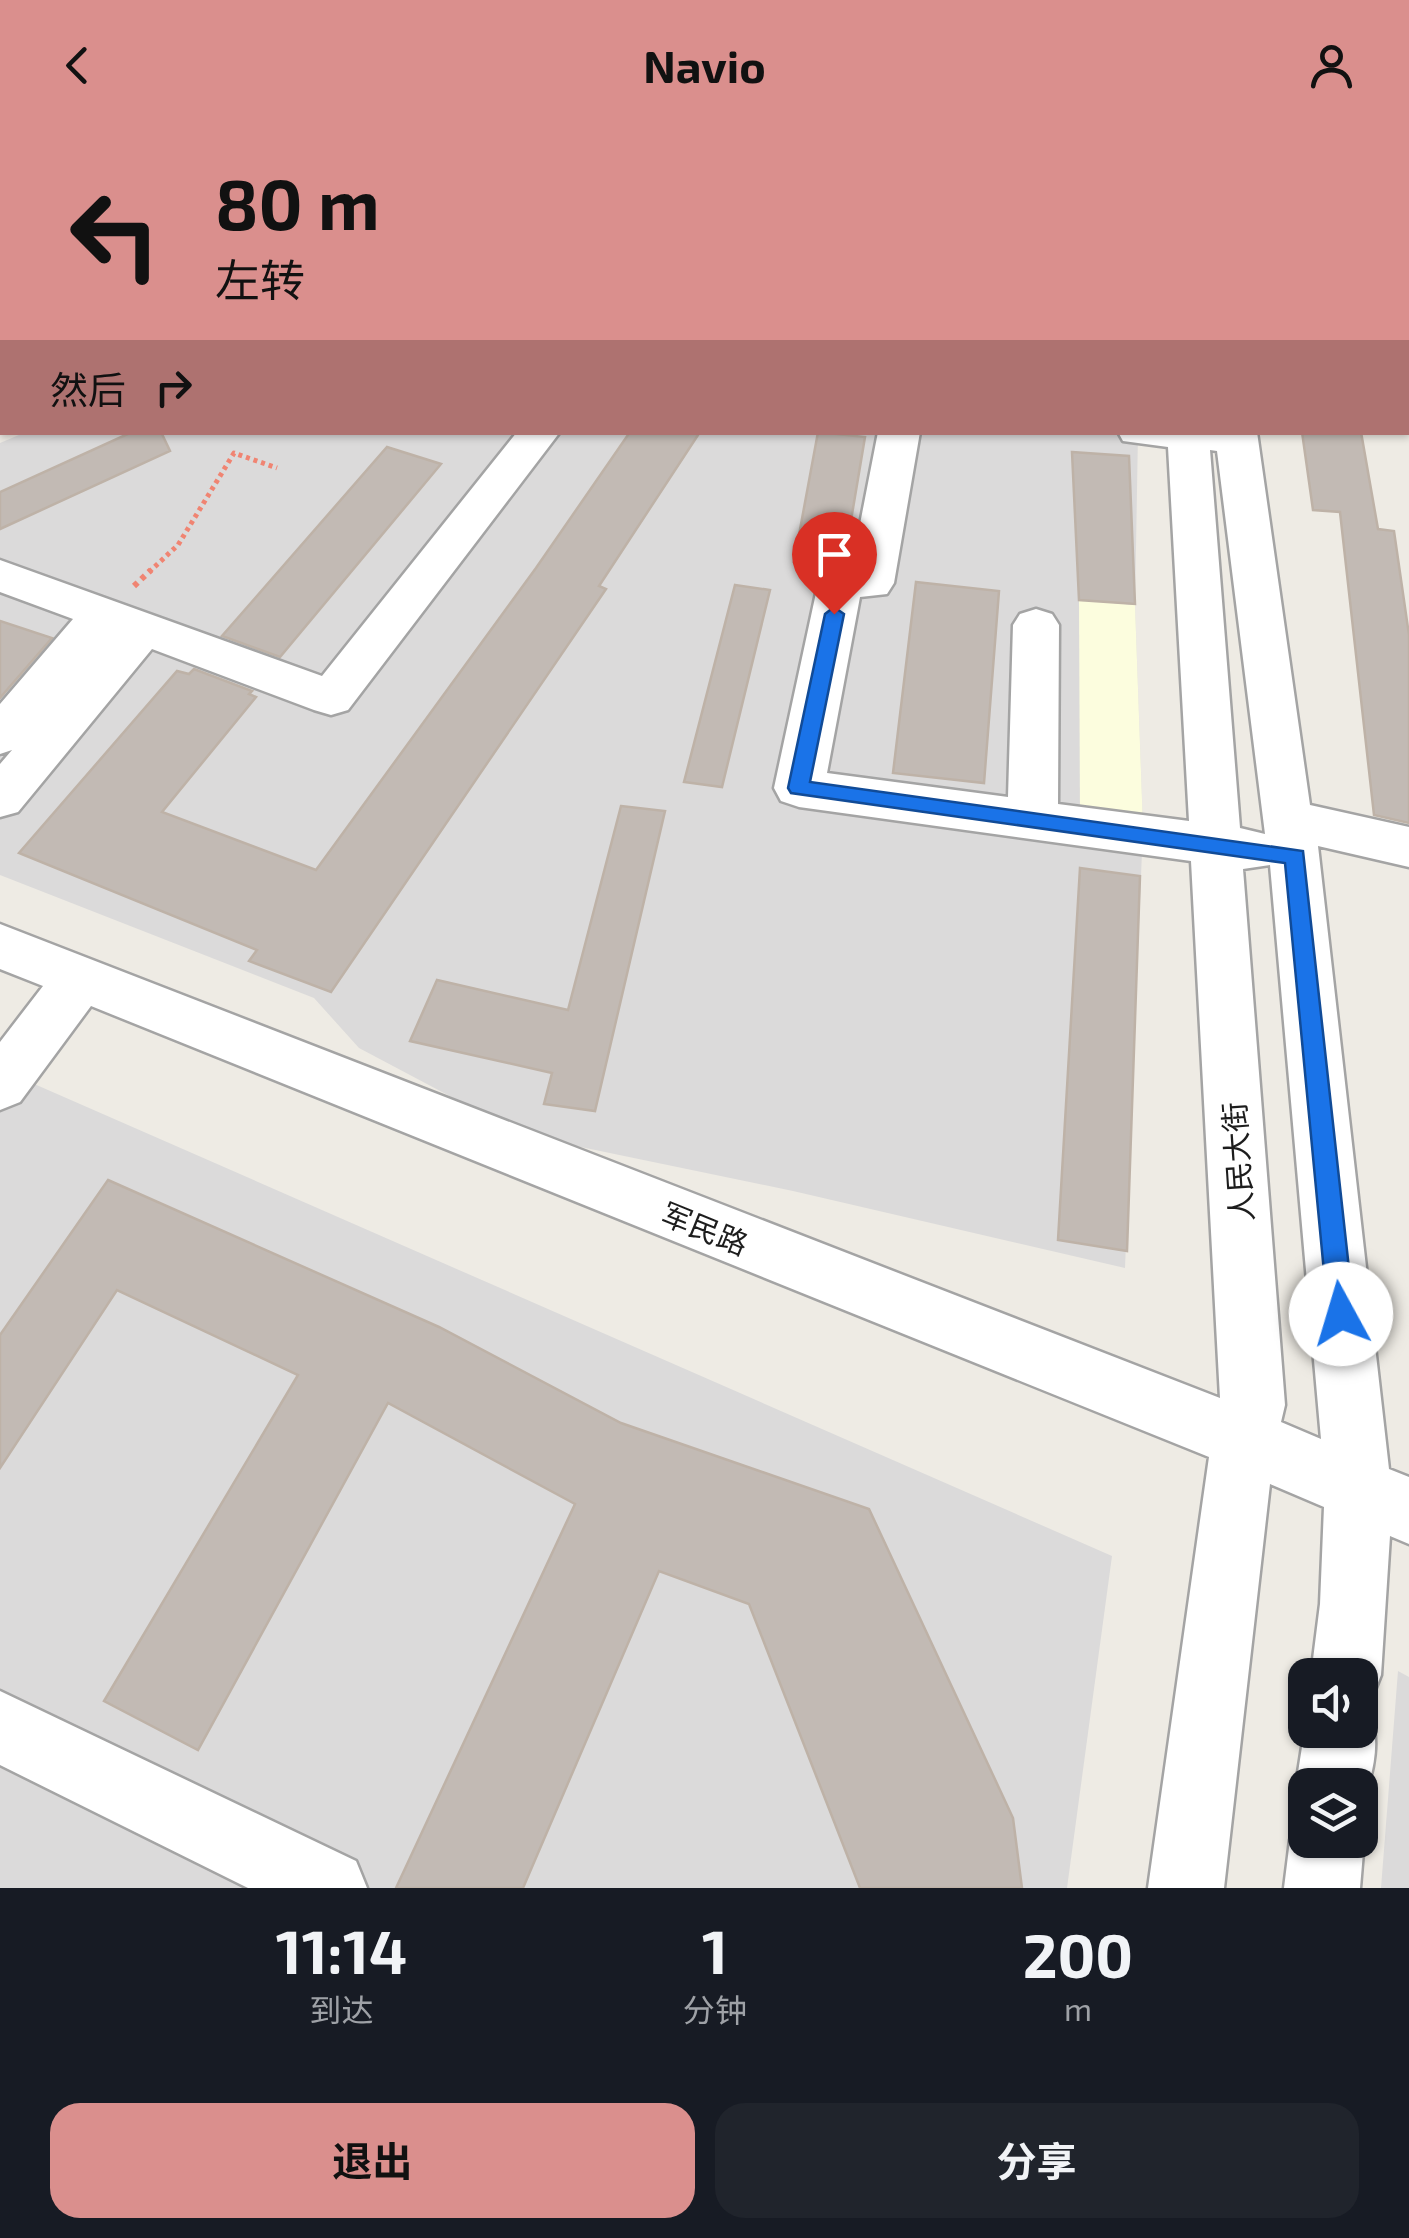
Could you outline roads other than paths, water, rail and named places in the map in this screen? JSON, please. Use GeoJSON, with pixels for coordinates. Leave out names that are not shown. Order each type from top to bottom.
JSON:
{"type":"FeatureCollection","features":[{"type":"Feature","properties":{"kind":"street"},"geometry":{"type":"LineString","coordinates":[[0,575],[331,698],[538,435]]}},
{"type":"Feature","properties":{"kind":"street"},"geometry":{"type":"LineString","coordinates":[[898,435],[871,583],[841,579],[799,788],[1216,845],[1291,838],[1409,847]]}},
{"type":"Feature","properties":{"kind":"street"},"geometry":{"type":"LineString","coordinates":[[1212,435],[1291,838],[1384,1499],[1354,1604],[1348,1658]]}},
{"type":"Feature","properties":{"kind":"street","name":"人民大街"},"geometry":{"type":"LineString","coordinates":[[1186,1888],[1244,1439],[1253,1405],[1216,845],[1212,435]]}},
{"type":"Feature","properties":{"kind":"street"},"geometry":{"type":"LineString","coordinates":[[0,736],[124,621]]}},
{"type":"Feature","properties":{"kind":"street"},"geometry":{"type":"LineString","coordinates":[[0,798],[124,621]]}},
{"type":"Feature","properties":{"kind":"street"},"geometry":{"type":"LineString","coordinates":[[1033,820],[1036,626]]}},
{"type":"Feature","properties":{"kind":"street","name":"军民路"},"geometry":{"type":"LineString","coordinates":[[0,946],[1244,1439],[1384,1499]]}},
{"type":"Feature","properties":{"kind":"street"},"geometry":{"type":"LineString","coordinates":[[0,1085],[80,978]]}},
{"type":"Feature","properties":{"kind":"street"},"geometry":{"type":"LineString","coordinates":[[0,1727],[329,1888]]}},
{"type":"Feature","properties":{"kind":"street"},"geometry":{"type":"LineString","coordinates":[[1322,1888],[1325,1858]]}}]}
